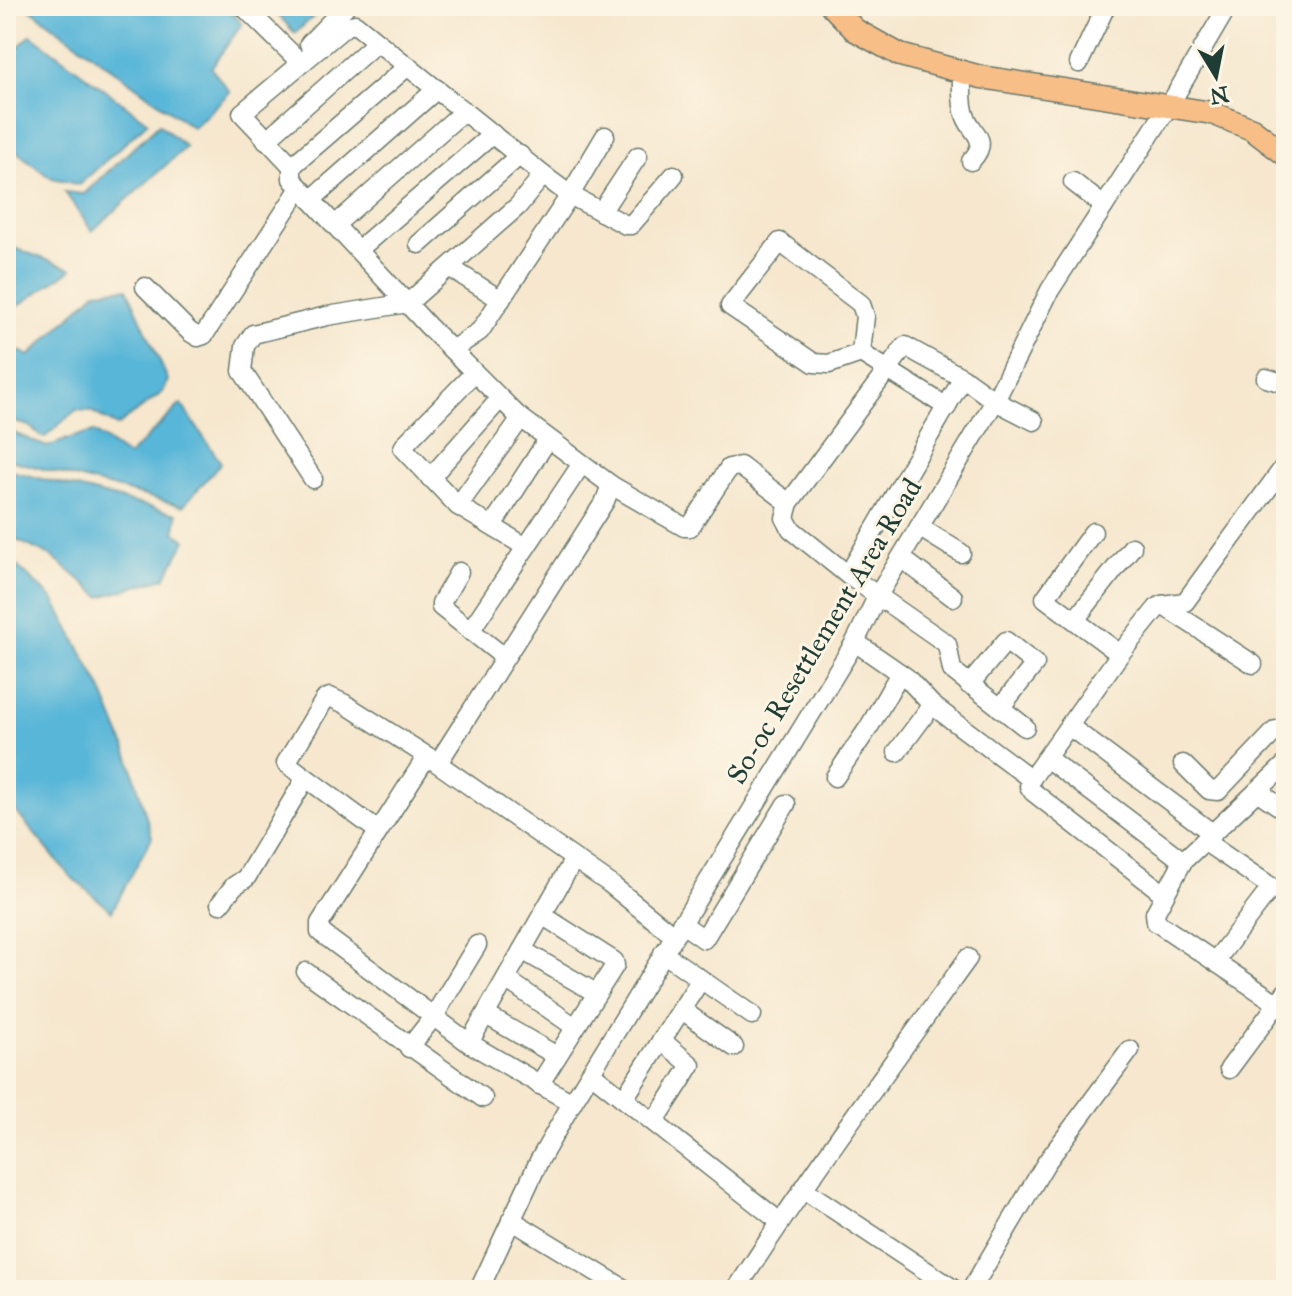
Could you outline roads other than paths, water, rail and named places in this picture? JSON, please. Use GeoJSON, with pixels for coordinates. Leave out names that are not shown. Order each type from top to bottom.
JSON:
{"type":"FeatureCollection","features":[{"type":"Feature","properties":{"kind":"main road"},"geometry":{"type":"LineString","coordinates":[[832,6],[855,30],[900,55],[962,73],[1212,113],[1252,129],[1286,155]]}},
{"type":"Feature","properties":{"kind":"street"},"geometry":{"type":"LineString","coordinates":[[243,6],[298,60]]}},
{"type":"Feature","properties":{"kind":"street"},"geometry":{"type":"LineString","coordinates":[[346,6],[298,60],[242,113],[292,166],[292,179],[500,399],[581,465],[611,485],[684,527],[690,527],[729,468],[734,466],[740,466],[789,503]]}},
{"type":"Feature","properties":{"kind":"street"},"geometry":{"type":"LineString","coordinates":[[1079,63],[1106,6]]}},
{"type":"Feature","properties":{"kind":"street","name":"So-oc Resettlement Area Road"},"geometry":{"type":"LineString","coordinates":[[479,1290],[539,1161],[572,1103],[855,642],[877,597],[995,401],[1050,290],[1170,104],[1228,6]]}},
{"type":"Feature","properties":{"kind":"street"},"geometry":{"type":"LineString","coordinates":[[298,60],[352,24],[570,195],[626,225],[631,225],[674,175]]}},
{"type":"Feature","properties":{"kind":"street"},"geometry":{"type":"LineString","coordinates":[[266,140],[377,42]]}},
{"type":"Feature","properties":{"kind":"street"},"geometry":{"type":"LineString","coordinates":[[292,166],[408,66]]}},
{"type":"Feature","properties":{"kind":"street"},"geometry":{"type":"LineString","coordinates":[[962,73],[964,115],[978,134],[979,141],[979,152],[971,161]]}},
{"type":"Feature","properties":{"kind":"street"},"geometry":{"type":"LineString","coordinates":[[145,287],[190,332],[198,337],[204,335],[306,194],[437,89]]}},
{"type":"Feature","properties":{"kind":"street"},"geometry":{"type":"LineString","coordinates":[[335,225],[464,111]]}},
{"type":"Feature","properties":{"kind":"street"},"geometry":{"type":"LineString","coordinates":[[358,250],[493,134]]}},
{"type":"Feature","properties":{"kind":"street"},"geometry":{"type":"LineString","coordinates":[[452,350],[480,331],[605,136]]}},
{"type":"Feature","properties":{"kind":"street"},"geometry":{"type":"LineString","coordinates":[[419,244],[520,155]]}},
{"type":"Feature","properties":{"kind":"street"},"geometry":{"type":"LineString","coordinates":[[601,212],[638,156]]}},
{"type":"Feature","properties":{"kind":"street"},"geometry":{"type":"LineString","coordinates":[[313,479],[242,371],[245,346],[253,334],[327,316],[408,303],[518,206],[543,175]]}},
{"type":"Feature","properties":{"kind":"street"},"geometry":{"type":"LineString","coordinates":[[1073,182],[1104,206]]}},
{"type":"Feature","properties":{"kind":"street"},"geometry":{"type":"LineString","coordinates":[[780,242],[861,304],[865,316],[861,353],[829,364],[814,363],[730,306],[780,242]]}},
{"type":"Feature","properties":{"kind":"street"},"geometry":{"type":"LineString","coordinates":[[449,267],[501,300]]}},
{"type":"Feature","properties":{"kind":"street"},"geometry":{"type":"LineString","coordinates":[[1025,727],[952,670],[947,644],[848,575],[791,529],[785,518],[789,503],[905,346],[1034,421]]}},
{"type":"Feature","properties":{"kind":"street"},"geometry":{"type":"LineString","coordinates":[[861,353],[947,407]]}},
{"type":"Feature","properties":{"kind":"street"},"geometry":{"type":"LineString","coordinates":[[474,373],[404,446],[404,451],[458,506],[526,547]]}},
{"type":"Feature","properties":{"kind":"street"},"geometry":{"type":"LineString","coordinates":[[848,575],[963,378]]}},
{"type":"Feature","properties":{"kind":"street"},"geometry":{"type":"LineString","coordinates":[[1266,378],[1286,384]]}},
{"type":"Feature","properties":{"kind":"street"},"geometry":{"type":"LineString","coordinates":[[430,478],[500,399]]}},
{"type":"Feature","properties":{"kind":"street"},"geometry":{"type":"LineString","coordinates":[[458,506],[521,418]]}},
{"type":"Feature","properties":{"kind":"street"},"geometry":{"type":"LineString","coordinates":[[492,526],[548,439]]}},
{"type":"Feature","properties":{"kind":"street"},"geometry":{"type":"LineString","coordinates":[[1164,894],[1029,786],[1120,654],[1157,608],[1180,604],[1189,597],[1286,464]]}},
{"type":"Feature","properties":{"kind":"street"},"geometry":{"type":"LineString","coordinates":[[470,631],[581,465]]}},
{"type":"Feature","properties":{"kind":"street"},"geometry":{"type":"LineString","coordinates":[[572,1103],[469,1043],[320,932],[320,923],[378,831],[504,657],[605,501],[611,485]]}},
{"type":"Feature","properties":{"kind":"street"},"geometry":{"type":"LineString","coordinates":[[919,527],[961,553]]}},
{"type":"Feature","properties":{"kind":"street"},"geometry":{"type":"LineString","coordinates":[[1093,532],[1045,598],[1120,654]]}},
{"type":"Feature","properties":{"kind":"street"},"geometry":{"type":"LineString","coordinates":[[1075,620],[1132,547]]}},
{"type":"Feature","properties":{"kind":"street"},"geometry":{"type":"LineString","coordinates":[[901,558],[953,597]]}},
{"type":"Feature","properties":{"kind":"street"},"geometry":{"type":"LineString","coordinates":[[459,572],[441,607],[504,657]]}},
{"type":"Feature","properties":{"kind":"street"},"geometry":{"type":"LineString","coordinates":[[1162,605],[1253,664]]}},
{"type":"Feature","properties":{"kind":"street"},"geometry":{"type":"LineString","coordinates":[[969,685],[1006,641],[1035,664],[1000,708]]}},
{"type":"Feature","properties":{"kind":"street"},"geometry":{"type":"LineString","coordinates":[[855,642],[900,673],[932,705],[1031,779]]}},
{"type":"Feature","properties":{"kind":"street"},"geometry":{"type":"LineString","coordinates":[[835,777],[900,673]]}},
{"type":"Feature","properties":{"kind":"street"},"geometry":{"type":"LineString","coordinates":[[378,831],[287,766],[286,760],[327,698],[345,704],[433,759],[677,929],[704,939],[786,804]]}},
{"type":"Feature","properties":{"kind":"street"},"geometry":{"type":"LineString","coordinates":[[897,752],[932,705]]}},
{"type":"Feature","properties":{"kind":"street"},"geometry":{"type":"LineString","coordinates":[[1069,726],[1279,892],[1216,960]]}},
{"type":"Feature","properties":{"kind":"street"},"geometry":{"type":"LineString","coordinates":[[1183,764],[1209,790],[1218,791],[1276,730]]}},
{"type":"Feature","properties":{"kind":"street"},"geometry":{"type":"LineString","coordinates":[[1048,759],[1183,861]]}},
{"type":"Feature","properties":{"kind":"street"},"geometry":{"type":"LineString","coordinates":[[1229,1069],[1282,998],[1156,922],[1155,913],[1183,861],[1286,764]]}},
{"type":"Feature","properties":{"kind":"street"},"geometry":{"type":"LineString","coordinates":[[220,904],[234,886],[246,878],[305,779]]}},
{"type":"Feature","properties":{"kind":"street"},"geometry":{"type":"LineString","coordinates":[[1257,791],[1286,811]]}},
{"type":"Feature","properties":{"kind":"street"},"geometry":{"type":"LineString","coordinates":[[469,1043],[574,859]]}},
{"type":"Feature","properties":{"kind":"street"},"geometry":{"type":"LineString","coordinates":[[539,1085],[615,965],[614,961],[542,915]]}},
{"type":"Feature","properties":{"kind":"street"},"geometry":{"type":"LineString","coordinates":[[409,1048],[434,1016],[477,945]]}},
{"type":"Feature","properties":{"kind":"street"},"geometry":{"type":"LineString","coordinates":[[522,950],[596,993]]}},
{"type":"Feature","properties":{"kind":"street"},"geometry":{"type":"LineString","coordinates":[[663,953],[752,1015]]}},
{"type":"Feature","properties":{"kind":"street"},"geometry":{"type":"LineString","coordinates":[[736,1290],[893,1059],[968,958]]}},
{"type":"Feature","properties":{"kind":"street"},"geometry":{"type":"LineString","coordinates":[[306,972],[483,1098]]}},
{"type":"Feature","properties":{"kind":"street"},"geometry":{"type":"LineString","coordinates":[[506,979],[575,1027]]}},
{"type":"Feature","properties":{"kind":"street"},"geometry":{"type":"LineString","coordinates":[[625,1097],[701,979]]}},
{"type":"Feature","properties":{"kind":"street"},"geometry":{"type":"LineString","coordinates":[[682,1010],[734,1047]]}},
{"type":"Feature","properties":{"kind":"street"},"geometry":{"type":"LineString","coordinates":[[486,1015],[557,1056]]}},
{"type":"Feature","properties":{"kind":"street"},"geometry":{"type":"LineString","coordinates":[[655,1121],[691,1065],[661,1040]]}},
{"type":"Feature","properties":{"kind":"street"},"geometry":{"type":"LineString","coordinates":[[971,1290],[1046,1163],[1130,1050]]}},
{"type":"Feature","properties":{"kind":"street"},"geometry":{"type":"LineString","coordinates":[[591,1073],[780,1222]]}},
{"type":"Feature","properties":{"kind":"street"},"geometry":{"type":"LineString","coordinates":[[803,1189],[955,1290]]}},
{"type":"Feature","properties":{"kind":"street"},"geometry":{"type":"LineString","coordinates":[[511,1220],[626,1290]]}},
{"type":"Feature","properties":{"kind":"water"},"geometry":{"type":"Polygon","coordinates":[[[26,6],[226,6],[242,24],[211,68],[230,92],[193,128],[26,6]]]}},
{"type":"Feature","properties":{"kind":"water"},"geometry":{"type":"Polygon","coordinates":[[[270,6],[325,6],[295,33],[270,6]]]}},
{"type":"Feature","properties":{"kind":"water"},"geometry":{"type":"Polygon","coordinates":[[[31,35],[148,122],[79,185],[49,177],[6,143],[6,58],[31,35]]]}},
{"type":"Feature","properties":{"kind":"water"},"geometry":{"type":"Polygon","coordinates":[[[159,124],[186,147],[92,231],[65,192],[84,194],[159,124]]]}},
{"type":"Feature","properties":{"kind":"water"},"geometry":{"type":"Polygon","coordinates":[[[6,245],[72,269],[15,308],[6,306],[6,245]]]}},
{"type":"Feature","properties":{"kind":"water"},"geometry":{"type":"Polygon","coordinates":[[[127,288],[168,380],[163,392],[117,426],[91,411],[76,410],[44,438],[29,426],[6,419],[6,344],[29,356],[97,291],[127,288]]]}},
{"type":"Feature","properties":{"kind":"water"},"geometry":{"type":"Polygon","coordinates":[[[181,404],[221,463],[183,506],[6,459],[7,430],[47,447],[94,432],[128,456],[181,404]]]}},
{"type":"Feature","properties":{"kind":"water"},"geometry":{"type":"Polygon","coordinates":[[[12,471],[177,514],[175,532],[186,540],[165,578],[101,597],[51,556],[6,535],[6,485],[12,471]]]}},
{"type":"Feature","properties":{"kind":"water"},"geometry":{"type":"Polygon","coordinates":[[[6,556],[53,599],[100,686],[129,757],[152,837],[112,911],[70,876],[6,800],[6,556]]]}}]}
